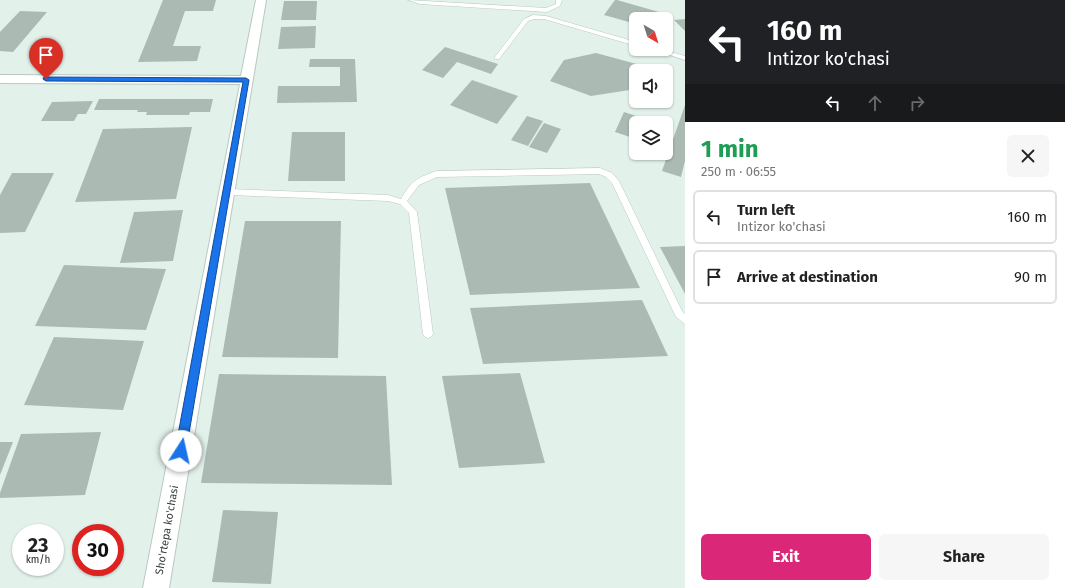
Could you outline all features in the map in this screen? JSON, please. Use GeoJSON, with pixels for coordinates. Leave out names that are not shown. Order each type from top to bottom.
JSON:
{"type":"FeatureCollection","features":[{"type":"Feature","properties":{"kind":"street","name":"Sho'rtepa ko'chasi"},"geometry":{"type":"LineString","coordinates":[[156,588],[228,192],[246,80],[261,0]]}},
{"type":"Feature","properties":{"kind":"street"},"geometry":{"type":"LineString","coordinates":[[0,79],[246,80]]}},
{"type":"Feature","properties":{"kind":"lane"},"geometry":{"type":"LineString","coordinates":[[411,0],[428,3],[547,10],[558,5],[559,0]]}},
{"type":"Feature","properties":{"kind":"lane"},"geometry":{"type":"LineString","coordinates":[[497,58],[526,20],[533,17],[544,17],[629,42]]}},
{"type":"Feature","properties":{"kind":"lane"},"geometry":{"type":"LineString","coordinates":[[673,55],[685,58]]}},
{"type":"Feature","properties":{"kind":"lane"},"geometry":{"type":"LineString","coordinates":[[403,202],[412,186],[424,178],[438,174],[600,171],[609,175],[614,182],[679,314],[685,320]]}},
{"type":"Feature","properties":{"kind":"lane"},"geometry":{"type":"LineString","coordinates":[[228,192],[388,198],[403,202],[413,212],[428,334]]}},
{"type":"Feature","properties":{"kind":"building"},"geometry":{"type":"Polygon","coordinates":[[[163,0],[216,0],[213,11],[185,11],[173,46],[201,46],[197,61],[138,62],[163,0]]]}},
{"type":"Feature","properties":{"kind":"building"},"geometry":{"type":"Polygon","coordinates":[[[615,0],[659,12],[629,12],[629,22],[604,15],[615,0]]]}},
{"type":"Feature","properties":{"kind":"building"},"geometry":{"type":"Polygon","coordinates":[[[284,1],[317,1],[316,20],[281,20],[284,1]]]}},
{"type":"Feature","properties":{"kind":"building"},"geometry":{"type":"Polygon","coordinates":[[[20,11],[47,12],[13,52],[0,51],[0,32],[20,11]]]}},
{"type":"Feature","properties":{"kind":"building"},"geometry":{"type":"Polygon","coordinates":[[[685,19],[685,31],[674,20],[685,19]]]}},
{"type":"Feature","properties":{"kind":"building"},"geometry":{"type":"Polygon","coordinates":[[[316,26],[315,48],[278,49],[281,27],[316,26]]]}},
{"type":"Feature","properties":{"kind":"building"},"geometry":{"type":"Polygon","coordinates":[[[445,47],[498,64],[491,74],[457,62],[443,78],[422,70],[445,47]]]}},
{"type":"Feature","properties":{"kind":"building"},"geometry":{"type":"Polygon","coordinates":[[[596,53],[637,64],[629,64],[629,90],[591,96],[550,81],[564,60],[596,53]]]}},
{"type":"Feature","properties":{"kind":"building"},"geometry":{"type":"Polygon","coordinates":[[[310,59],[355,59],[357,102],[277,103],[278,86],[340,86],[340,67],[309,67],[310,59]]]}},
{"type":"Feature","properties":{"kind":"building"},"geometry":{"type":"Polygon","coordinates":[[[472,80],[518,96],[497,124],[450,105],[472,80]]]}},
{"type":"Feature","properties":{"kind":"building"},"geometry":{"type":"Polygon","coordinates":[[[99,99],[213,99],[210,112],[190,112],[189,115],[146,115],[147,112],[137,112],[138,110],[94,110],[99,99]]]}},
{"type":"Feature","properties":{"kind":"building"},"geometry":{"type":"Polygon","coordinates":[[[93,101],[86,114],[78,114],[74,121],[41,121],[52,102],[93,101]]]}},
{"type":"Feature","properties":{"kind":"building"},"geometry":{"type":"Polygon","coordinates":[[[685,105],[685,161],[681,177],[662,171],[666,160],[673,160],[673,139],[685,105]]]}},
{"type":"Feature","properties":{"kind":"building"},"geometry":{"type":"Polygon","coordinates":[[[624,112],[636,116],[629,116],[629,137],[615,132],[624,112]]]}},
{"type":"Feature","properties":{"kind":"building"},"geometry":{"type":"Polygon","coordinates":[[[527,116],[543,121],[528,146],[511,140],[527,116]]]}},
{"type":"Feature","properties":{"kind":"building"},"geometry":{"type":"Polygon","coordinates":[[[544,123],[561,129],[547,153],[529,147],[544,123]]]}},
{"type":"Feature","properties":{"kind":"building"},"geometry":{"type":"Polygon","coordinates":[[[192,127],[176,199],[75,202],[103,129],[192,127]]]}},
{"type":"Feature","properties":{"kind":"building"},"geometry":{"type":"Polygon","coordinates":[[[292,132],[345,132],[345,181],[288,181],[292,132]]]}},
{"type":"Feature","properties":{"kind":"building"},"geometry":{"type":"Polygon","coordinates":[[[12,173],[54,173],[25,232],[0,233],[0,195],[12,173]]]}},
{"type":"Feature","properties":{"kind":"building"},"geometry":{"type":"Polygon","coordinates":[[[590,183],[640,288],[470,295],[445,188],[590,183]]]}},
{"type":"Feature","properties":{"kind":"building"},"geometry":{"type":"Polygon","coordinates":[[[183,210],[173,261],[120,263],[134,212],[183,210]]]}},
{"type":"Feature","properties":{"kind":"building"},"geometry":{"type":"Polygon","coordinates":[[[245,221],[341,221],[338,358],[222,357],[245,221]]]}},
{"type":"Feature","properties":{"kind":"building"},"geometry":{"type":"Polygon","coordinates":[[[685,246],[685,294],[660,247],[685,246]]]}},
{"type":"Feature","properties":{"kind":"building"},"geometry":{"type":"Polygon","coordinates":[[[64,265],[166,269],[146,330],[35,326],[64,265]]]}},
{"type":"Feature","properties":{"kind":"building"},"geometry":{"type":"Polygon","coordinates":[[[642,300],[668,356],[483,364],[470,308],[642,300]]]}},
{"type":"Feature","properties":{"kind":"building"},"geometry":{"type":"Polygon","coordinates":[[[54,337],[144,341],[123,410],[24,405],[54,337]]]}},
{"type":"Feature","properties":{"kind":"building"},"geometry":{"type":"Polygon","coordinates":[[[520,373],[545,463],[459,468],[442,376],[520,373]]]}},
{"type":"Feature","properties":{"kind":"building"},"geometry":{"type":"Polygon","coordinates":[[[219,374],[386,376],[392,485],[201,483],[219,374]]]}},
{"type":"Feature","properties":{"kind":"building"},"geometry":{"type":"Polygon","coordinates":[[[101,432],[85,495],[0,498],[0,493],[21,434],[101,432]]]}},
{"type":"Feature","properties":{"kind":"building"},"geometry":{"type":"Polygon","coordinates":[[[0,442],[13,442],[0,475],[0,442]]]}},
{"type":"Feature","properties":{"kind":"building"},"geometry":{"type":"Polygon","coordinates":[[[223,510],[278,512],[271,584],[212,582],[223,510]]]}},
{"type":"Feature","properties":{"kind":"route"},"geometry":{"type":"LineString","coordinates":[[46,79],[246,80],[228,192],[181,451]]}}]}
